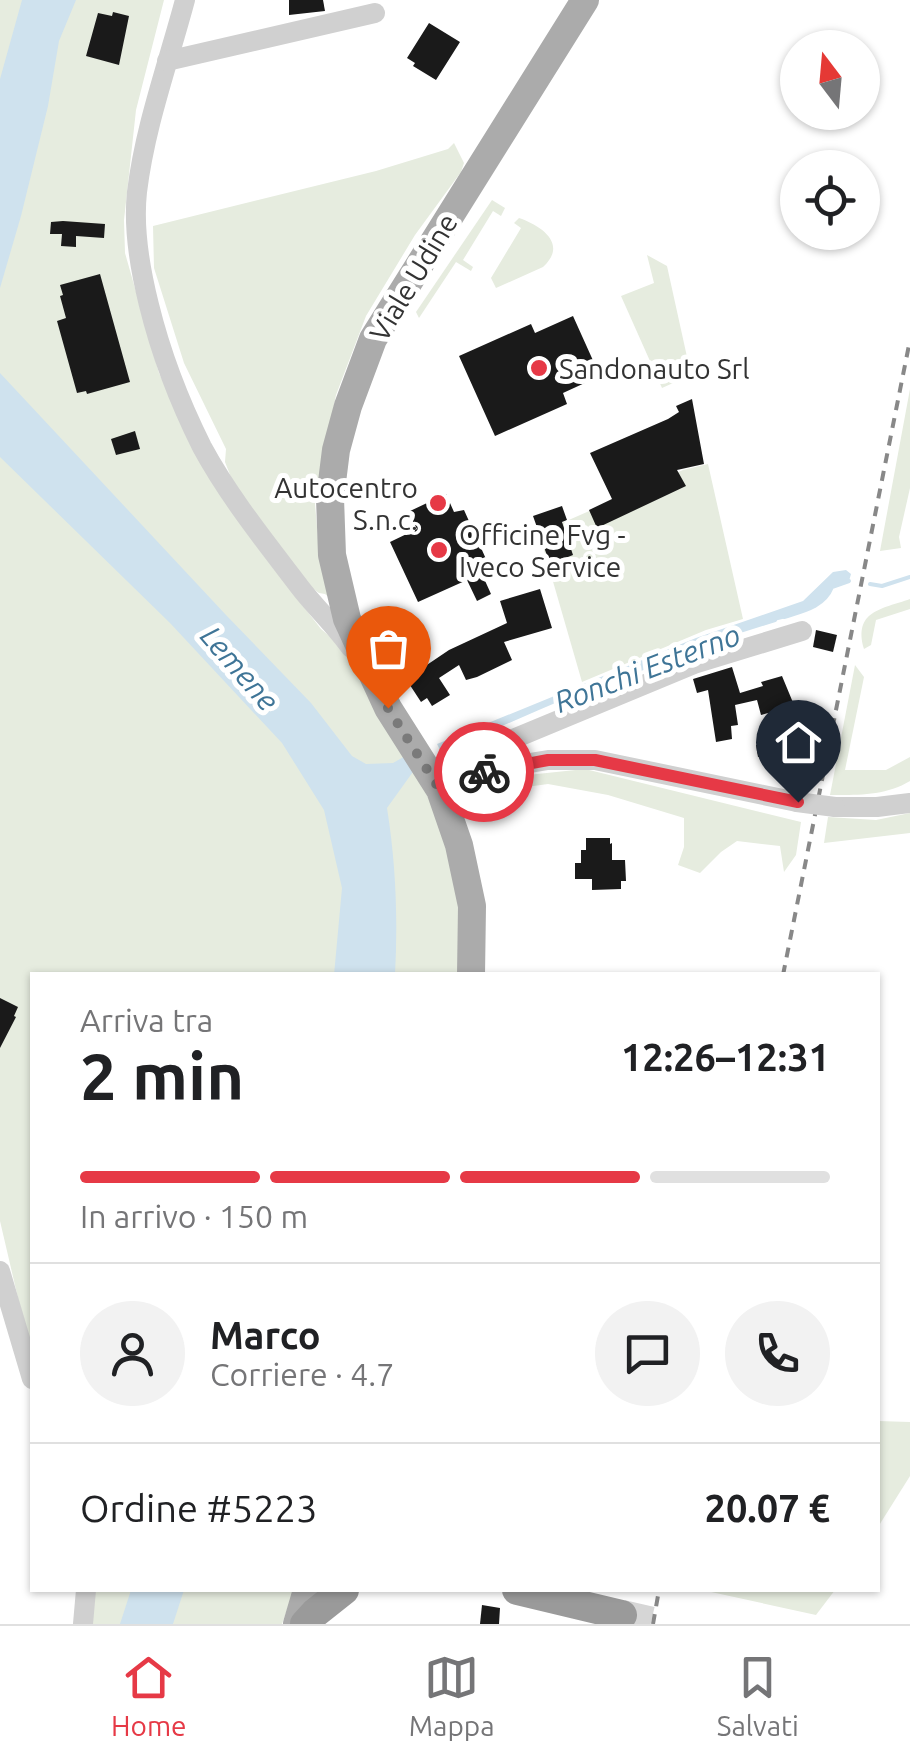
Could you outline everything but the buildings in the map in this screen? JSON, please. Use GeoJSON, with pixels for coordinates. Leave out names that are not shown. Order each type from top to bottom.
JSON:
{"type":"FeatureCollection","features":[{"type":"Feature","properties":{"kind":"highway"},"geometry":{"type":"LineString","coordinates":[[306,1624],[341,1592]]}},
{"type":"Feature","properties":{"kind":"highway"},"geometry":{"type":"LineString","coordinates":[[524,1592],[622,1615]]}},
{"type":"Feature","properties":{"kind":"main road","name":"Viale Udine"},"geometry":{"type":"LineString","coordinates":[[471,972],[472,906],[460,845],[435,780],[388,708],[347,619],[332,555],[330,498],[336,450],[373,339],[586,0]]}},
{"type":"Feature","properties":{"kind":"main road"},"geometry":{"type":"LineString","coordinates":[[297,1624],[306,1592]]}},
{"type":"Feature","properties":{"kind":"street"},"geometry":{"type":"LineString","coordinates":[[185,0],[155,103],[137,194],[144,283],[155,328],[168,372],[202,448],[304,592],[375,683]]}},
{"type":"Feature","properties":{"kind":"street"},"geometry":{"type":"LineString","coordinates":[[167,61],[375,12]]}},
{"type":"Feature","properties":{"kind":"street"},"geometry":{"type":"LineString","coordinates":[[435,780],[448,766],[694,664],[802,632]]}},
{"type":"Feature","properties":{"kind":"street"},"geometry":{"type":"LineString","coordinates":[[435,780],[548,760],[595,760],[835,807],[910,802]]}},
{"type":"Feature","properties":{"kind":"street"},"geometry":{"type":"LineString","coordinates":[[877,807],[910,792]]}},
{"type":"Feature","properties":{"kind":"street"},"geometry":{"type":"LineString","coordinates":[[0,1271],[30,1372]]}},
{"type":"Feature","properties":{"kind":"street"},"geometry":{"type":"LineString","coordinates":[[84,1624],[86,1592]]}},
{"type":"Feature","properties":{"kind":"shaded area"},"geometry":{"type":"Polygon","coordinates":[[[0,0],[164,0],[136,110],[124,220],[125,253],[159,373],[190,439],[264,556],[321,629],[349,653],[415,769],[449,854],[458,898],[460,972],[30,972],[30,1349],[0,1221],[0,0]]]}},
{"type":"Feature","properties":{"kind":"shaded area"},"geometry":{"type":"Polygon","coordinates":[[[454,143],[464,163],[461,172],[415,235],[366,316],[336,395],[315,504],[319,550],[331,599],[296,576],[236,490],[225,462],[226,449],[184,363],[154,268],[153,226],[376,171],[448,149],[454,143]]]}},
{"type":"Feature","properties":{"kind":"shaded area"},"geometry":{"type":"Polygon","coordinates":[[[492,200],[505,208],[501,216],[493,211],[463,260],[473,267],[471,271],[456,262],[419,318],[416,312],[492,200]]]}},
{"type":"Feature","properties":{"kind":"shaded area"},"geometry":{"type":"Polygon","coordinates":[[[519,218],[543,231],[553,251],[543,267],[496,288],[491,278],[521,228],[514,223],[519,218]]]}},
{"type":"Feature","properties":{"kind":"shaded area"},"geometry":{"type":"Polygon","coordinates":[[[647,255],[667,266],[691,375],[662,388],[621,296],[654,283],[647,255]]]}},
{"type":"Feature","properties":{"kind":"shaded area"},"geometry":{"type":"Polygon","coordinates":[[[910,389],[910,488],[899,537],[901,548],[880,551],[910,389]]]}},
{"type":"Feature","properties":{"kind":"shaded area"},"geometry":{"type":"Polygon","coordinates":[[[708,464],[743,619],[706,630],[582,682],[539,533],[683,470],[708,464]]]}},
{"type":"Feature","properties":{"kind":"shaded area"},"geometry":{"type":"Polygon","coordinates":[[[910,599],[910,609],[876,620],[871,645],[864,649],[866,619],[880,609],[910,599]]]}},
{"type":"Feature","properties":{"kind":"shaded area"},"geometry":{"type":"Polygon","coordinates":[[[855,665],[864,677],[845,770],[886,770],[910,757],[910,781],[881,792],[830,795],[855,665]]]}},
{"type":"Feature","properties":{"kind":"shaded area"},"geometry":{"type":"Polygon","coordinates":[[[585,769],[801,822],[796,855],[784,872],[780,846],[737,841],[700,873],[678,865],[684,847],[684,818],[608,795],[548,784],[479,797],[478,787],[518,776],[585,769]]]}},
{"type":"Feature","properties":{"kind":"shaded area"},"geometry":{"type":"Polygon","coordinates":[[[910,813],[910,833],[824,843],[828,817],[876,820],[910,813]]]}},
{"type":"Feature","properties":{"kind":"shaded area"},"geometry":{"type":"Polygon","coordinates":[[[880,1421],[910,1422],[910,1476],[880,1524],[880,1421]]]}},
{"type":"Feature","properties":{"kind":"shaded area"},"geometry":{"type":"Polygon","coordinates":[[[90,1592],[293,1592],[282,1624],[90,1624],[90,1592]]]}},
{"type":"Feature","properties":{"kind":"shaded area"},"geometry":{"type":"Polygon","coordinates":[[[711,1592],[833,1592],[816,1615],[711,1592]]]}},
{"type":"Feature","properties":{"kind":"water"},"geometry":{"type":"Polygon","coordinates":[[[22,0],[76,0],[59,41],[48,106],[0,288],[0,79],[22,0]]]}},
{"type":"Feature","properties":{"kind":"water","name":"Lemene"},"geometry":{"type":"Polygon","coordinates":[[[0,373],[311,703],[352,756],[366,764],[393,763],[407,755],[415,769],[387,808],[396,892],[395,972],[334,972],[342,888],[324,810],[282,743],[170,623],[0,457],[0,373]]]}},
{"type":"Feature","properties":{"kind":"water"},"geometry":{"type":"Polygon","coordinates":[[[846,570],[851,574],[849,581],[833,587],[810,609],[674,654],[441,752],[437,744],[696,638],[803,601],[833,572],[846,570]]]}},
{"type":"Feature","properties":{"kind":"water"},"geometry":{"type":"Polygon","coordinates":[[[130,1592],[183,1592],[173,1624],[120,1624],[130,1592]]]}},
{"type":"Feature","properties":{"kind":"waterway","name":"Ronchi Esterno"},"geometry":{"type":"LineString","coordinates":[[870,584],[882,586],[910,577]]}},
{"type":"Feature","properties":{"kind":"waterway","name":"Ronchi Esterno"},"geometry":{"type":"LineString","coordinates":[[784,617],[812,607],[832,587],[849,581]]}},
{"type":"Feature","properties":{"kind":"waterway","name":"Ronchi Esterno"},"geometry":{"type":"LineString","coordinates":[[583,692],[775,620]]}},
{"type":"Feature","properties":{"kind":"tunnel"},"geometry":{"type":"LineString","coordinates":[[622,1615],[662,1624]]}},
{"type":"Feature","properties":{"kind":"railway"},"geometry":{"type":"LineString","coordinates":[[784,972],[910,340]]}},
{"type":"Feature","properties":{"kind":"railway"},"geometry":{"type":"LineString","coordinates":[[653,1624],[659,1592]]}},
{"type":"Feature","properties":{"kind":"way so far"},"geometry":{"type":"LineString","coordinates":[[388,708],[440,790],[484,772]]}},
{"type":"Feature","properties":{"kind":"place","name":"Sandonauto Srl"},"geometry":{"type":"Point","coordinates":[539,368]}},
{"type":"Feature","properties":{"kind":"place","name":"Autocentro S.n.c."},"geometry":{"type":"Point","coordinates":[438,503]}},
{"type":"Feature","properties":{"kind":"place","name":"Officine Fvg - Iveco Service"},"geometry":{"type":"Point","coordinates":[439,550]}},
{"type":"Feature","properties":{"kind":"route"},"geometry":{"type":"LineString","coordinates":[[484,772],[548,760],[595,760],[798,802]]}}]}
